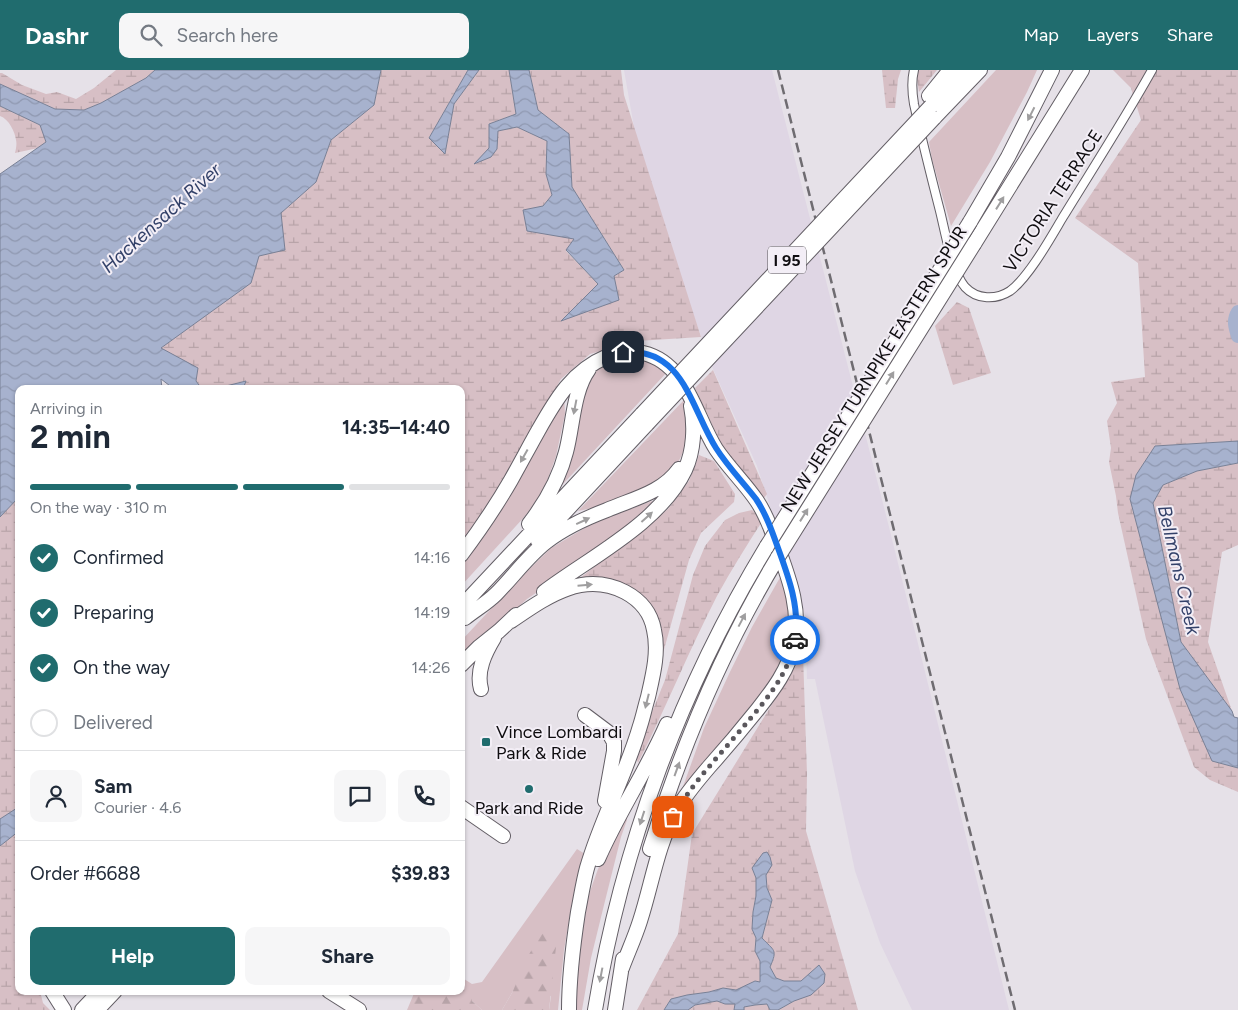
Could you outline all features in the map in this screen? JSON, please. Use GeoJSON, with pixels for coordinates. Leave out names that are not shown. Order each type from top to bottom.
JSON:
{"type":"FeatureCollection","features":[{"type":"Feature","properties":{"kind":"highway"},"geometry":{"type":"LineString","coordinates":[[931,107],[950,70]]}},
{"type":"Feature","properties":{"kind":"highway","name":"I 95"},"geometry":{"type":"LineString","coordinates":[[465,614],[965,70]]}},
{"type":"Feature","properties":{"kind":"highway","name":"I 95"},"geometry":{"type":"LineString","coordinates":[[465,613],[486,581],[644,419],[854,189],[874,159],[931,107],[980,70]]}},
{"type":"Feature","properties":{"kind":"highway","name":"NEW JERSEY TURNPIKE EASTERN SPUR"},"geometry":{"type":"LineString","coordinates":[[595,1010],[610,932],[637,833],[681,713],[706,659],[729,613],[767,546],[1004,165],[1052,70]]}},
{"type":"Feature","properties":{"kind":"highway"},"geometry":{"type":"LineString","coordinates":[[1041,138],[1071,70]]}},
{"type":"Feature","properties":{"kind":"highway","name":"NEW JERSEY TURNPIKE EASTERN SPUR"},"geometry":{"type":"LineString","coordinates":[[615,1010],[633,916],[650,848],[685,746],[723,658],[778,557],[1082,70]]}},
{"type":"Feature","properties":{"kind":"highway"},"geometry":{"type":"LineString","coordinates":[[465,549],[498,501],[556,399],[566,386],[583,370],[595,363],[616,353],[630,351],[644,353],[656,358],[668,366],[680,380],[696,406],[717,450],[756,500],[770,525],[791,584],[796,618],[795,635],[790,657],[776,685],[753,716],[691,789],[673,817],[658,852],[640,921],[622,968]]}},
{"type":"Feature","properties":{"kind":"highway"},"geometry":{"type":"LineString","coordinates":[[486,581],[510,546],[537,513],[554,486],[567,450],[581,384],[595,363]]}},
{"type":"Feature","properties":{"kind":"highway"},"geometry":{"type":"LineString","coordinates":[[465,661],[526,605],[625,535],[664,501],[678,483],[687,466],[691,449],[693,422],[686,390]]}},
{"type":"Feature","properties":{"kind":"highway"},"geometry":{"type":"LineString","coordinates":[[465,615],[494,596],[539,549],[559,533],[599,513],[654,491],[665,484],[679,470],[691,449]]}},
{"type":"Feature","properties":{"kind":"highway"},"geometry":{"type":"LineString","coordinates":[[511,620],[554,593],[580,586],[594,585],[616,588],[629,594],[640,603],[651,621],[655,637],[655,656],[653,675],[643,718],[595,843]]}},
{"type":"Feature","properties":{"kind":"highway"},"geometry":{"type":"LineString","coordinates":[[481,689],[479,678],[483,660],[499,631]]}},
{"type":"Feature","properties":{"kind":"highway"},"geometry":{"type":"LineString","coordinates":[[578,914],[593,871],[608,838],[654,752],[668,721],[706,659]]}},
{"type":"Feature","properties":{"kind":"highway"},"geometry":{"type":"LineString","coordinates":[[567,1010],[574,936],[582,885],[604,807],[614,744],[609,733],[585,715]]}},
{"type":"Feature","properties":{"kind":"highway"},"geometry":{"type":"LineString","coordinates":[[465,810],[503,836]]}},
{"type":"Feature","properties":{"kind":"highway"},"geometry":{"type":"LineString","coordinates":[[55,995],[64,1010]]}},
{"type":"Feature","properties":{"kind":"highway"},"geometry":{"type":"LineString","coordinates":[[82,1010],[96,995]]}},
{"type":"Feature","properties":{"kind":"highway"},"geometry":{"type":"LineString","coordinates":[[97,1010],[111,995]]}},
{"type":"Feature","properties":{"kind":"highway"},"geometry":{"type":"LineString","coordinates":[[335,995],[359,1010]]}},
{"type":"Feature","properties":{"kind":"highway"},"geometry":{"type":"LineString","coordinates":[[351,995],[368,1010]]}},
{"type":"Feature","properties":{"kind":"street","name":"VICTORIA TERRACE"},"geometry":{"type":"LineString","coordinates":[[914,70],[912,79],[914,104],[955,267],[966,287],[980,296],[989,298],[1000,296],[1011,290],[1028,271],[1152,70]]}},
{"type":"Feature","properties":{"kind":"shaded area"},"geometry":{"type":"Polygon","coordinates":[[[624,70],[772,70],[888,523],[1009,1010],[912,1010],[880,943],[855,871],[815,679],[807,679],[805,615],[757,466],[713,369],[676,267],[638,150],[624,70]]]}},
{"type":"Feature","properties":{"kind":"green space"},"geometry":{"type":"Polygon","coordinates":[[[116,70],[155,70],[146,78],[101,103],[84,110],[55,109],[0,84],[0,73],[2,73],[22,85],[46,94],[57,92],[76,99],[94,88],[116,70]]]}},
{"type":"Feature","properties":{"kind":"green space"},"geometry":{"type":"Polygon","coordinates":[[[381,70],[468,70],[429,138],[445,154],[454,104],[479,70],[509,70],[516,114],[489,124],[491,157],[497,149],[497,131],[517,127],[547,141],[546,174],[552,195],[543,206],[574,239],[566,251],[598,284],[562,320],[614,276],[624,270],[572,187],[569,134],[538,110],[529,70],[621,70],[624,95],[701,337],[637,341],[590,354],[561,379],[499,489],[465,536],[465,385],[244,385],[245,381],[230,385],[199,385],[160,348],[250,283],[259,256],[281,213],[316,182],[331,140],[374,105],[381,70]]]}},
{"type":"Feature","properties":{"kind":"green space"},"geometry":{"type":"Polygon","coordinates":[[[882,70],[901,70],[898,79],[895,108],[886,108],[882,70]]]}},
{"type":"Feature","properties":{"kind":"green space"},"geometry":{"type":"Polygon","coordinates":[[[918,70],[937,70],[919,92],[916,73],[918,70]]]}},
{"type":"Feature","properties":{"kind":"green space"},"geometry":{"type":"Polygon","coordinates":[[[996,70],[1037,70],[990,162],[951,226],[929,142],[996,70]]]}},
{"type":"Feature","properties":{"kind":"green space"},"geometry":{"type":"Polygon","coordinates":[[[1113,70],[1238,70],[1238,441],[1155,446],[1136,475],[1212,761],[1238,768],[1238,792],[1210,780],[1194,767],[1146,639],[1118,513],[1109,462],[1111,448],[1107,421],[1117,403],[1111,382],[1145,377],[1138,263],[1075,218],[1141,120],[1131,88],[1113,70]]]}},
{"type":"Feature","properties":{"kind":"green space"},"geometry":{"type":"Polygon","coordinates":[[[0,106],[40,125],[46,142],[38,148],[15,153],[14,133],[9,123],[0,116],[0,106]]]}},
{"type":"Feature","properties":{"kind":"green space"},"geometry":{"type":"Polygon","coordinates":[[[957,302],[969,308],[991,373],[953,385],[935,326],[957,302]]]}},
{"type":"Feature","properties":{"kind":"green space"},"geometry":{"type":"Polygon","coordinates":[[[645,357],[668,371],[551,497],[586,382],[598,368],[615,358],[645,357]]]}},
{"type":"Feature","properties":{"kind":"green space"},"geometry":{"type":"Polygon","coordinates":[[[713,370],[767,494],[764,498],[722,446],[695,388],[713,370]]]}},
{"type":"Feature","properties":{"kind":"green space"},"geometry":{"type":"Polygon","coordinates":[[[564,394],[565,414],[556,456],[544,490],[526,515],[465,582],[465,554],[564,394]]]}},
{"type":"Feature","properties":{"kind":"green space"},"geometry":{"type":"Polygon","coordinates":[[[684,400],[688,414],[688,433],[684,450],[676,467],[663,480],[607,505],[578,511],[684,400]]]}},
{"type":"Feature","properties":{"kind":"green space"},"geometry":{"type":"Polygon","coordinates":[[[699,455],[714,461],[735,494],[734,502],[701,533],[689,560],[658,671],[660,638],[617,584],[580,578],[668,509],[689,481],[699,455]]]}},
{"type":"Feature","properties":{"kind":"green space"},"geometry":{"type":"Polygon","coordinates":[[[1238,463],[1238,545],[1222,552],[1208,642],[1232,711],[1181,642],[1153,503],[1163,485],[1197,471],[1238,463]]]}},
{"type":"Feature","properties":{"kind":"green space"},"geometry":{"type":"Polygon","coordinates":[[[15,501],[15,810],[0,819],[0,517],[15,501]]]}},
{"type":"Feature","properties":{"kind":"green space"},"geometry":{"type":"Polygon","coordinates":[[[652,501],[654,505],[588,558],[527,599],[465,655],[465,637],[516,582],[551,548],[595,522],[652,501]]]}},
{"type":"Feature","properties":{"kind":"green space"},"geometry":{"type":"Polygon","coordinates":[[[752,510],[763,520],[717,596],[638,763],[635,754],[665,680],[693,575],[705,546],[725,520],[739,513],[752,510]]]}},
{"type":"Feature","properties":{"kind":"green space"},"geometry":{"type":"Polygon","coordinates":[[[782,574],[792,625],[787,652],[771,684],[680,795],[704,728],[752,627],[782,574]]]}},
{"type":"Feature","properties":{"kind":"green space"},"geometry":{"type":"Polygon","coordinates":[[[803,654],[807,774],[806,831],[858,1010],[778,1010],[794,1001],[801,981],[784,981],[776,978],[770,967],[774,954],[762,938],[772,900],[767,888],[766,875],[752,868],[756,878],[756,896],[752,929],[756,938],[755,951],[760,961],[760,982],[755,981],[736,990],[723,988],[671,999],[664,1010],[637,1010],[678,934],[692,834],[803,654]]]}},
{"type":"Feature","properties":{"kind":"green space"},"geometry":{"type":"Polygon","coordinates":[[[626,813],[627,820],[621,837],[591,958],[582,1010],[574,1010],[576,960],[584,908],[598,869],[626,813]]]}},
{"type":"Feature","properties":{"kind":"green space"},"geometry":{"type":"Polygon","coordinates":[[[15,834],[15,995],[41,995],[43,1003],[50,1010],[0,1010],[0,846],[15,834]]]}},
{"type":"Feature","properties":{"kind":"green space"},"geometry":{"type":"Polygon","coordinates":[[[577,849],[585,854],[572,903],[564,950],[558,1010],[549,1010],[551,996],[513,991],[502,1010],[482,1010],[472,1001],[472,984],[482,982],[577,849]]]}},
{"type":"Feature","properties":{"kind":"green space"},"geometry":{"type":"Polygon","coordinates":[[[15,913],[15,961],[14,960],[15,913]]]}},
{"type":"Feature","properties":{"kind":"green space"},"geometry":{"type":"Polygon","coordinates":[[[545,929],[558,929],[549,1010],[502,1010],[513,991],[526,959],[545,929]]]}},
{"type":"Feature","properties":{"kind":"green space"},"geometry":{"type":"Polygon","coordinates":[[[465,980],[472,984],[472,1001],[482,1010],[407,1010],[413,995],[465,995],[465,980]]]}},
{"type":"Feature","properties":{"kind":"green space"},"geometry":{"type":"Polygon","coordinates":[[[717,1001],[725,1004],[736,1004],[734,1010],[688,1010],[695,1005],[717,1001]]]}},
{"type":"Feature","properties":{"kind":"green space"},"geometry":{"type":"Polygon","coordinates":[[[767,1004],[770,1010],[744,1010],[744,1007],[767,1004]]]}},
{"type":"Feature","properties":{"kind":"water","name":"Hackensack River"},"geometry":{"type":"Polygon","coordinates":[[[155,70],[381,70],[374,105],[331,140],[316,182],[281,213],[285,250],[259,256],[251,283],[161,348],[198,368],[196,381],[199,385],[169,385],[161,379],[162,385],[15,385],[15,501],[0,517],[0,174],[46,142],[40,125],[0,106],[0,84],[55,109],[84,110],[101,103],[146,78],[155,70]]]}},
{"type":"Feature","properties":{"kind":"water"},"geometry":{"type":"Polygon","coordinates":[[[468,70],[479,70],[454,104],[445,154],[429,138],[468,70]]]}},
{"type":"Feature","properties":{"kind":"water"},"geometry":{"type":"Polygon","coordinates":[[[509,70],[529,70],[538,110],[569,134],[572,187],[624,270],[614,276],[619,300],[561,321],[598,284],[566,250],[574,239],[527,231],[523,210],[543,206],[552,195],[546,174],[547,141],[517,127],[498,131],[497,149],[491,157],[474,164],[489,148],[489,124],[516,114],[509,70]]]}},
{"type":"Feature","properties":{"kind":"water"},"geometry":{"type":"Polygon","coordinates":[[[246,381],[244,385],[230,385],[246,381]]]}},
{"type":"Feature","properties":{"kind":"water"},"geometry":{"type":"Polygon","coordinates":[[[1238,441],[1238,463],[1197,471],[1163,485],[1153,503],[1181,642],[1232,711],[1234,717],[1238,718],[1238,768],[1212,761],[1180,689],[1130,499],[1136,475],[1155,446],[1238,441]]]}},
{"type":"Feature","properties":{"kind":"water"},"geometry":{"type":"Polygon","coordinates":[[[15,809],[15,834],[0,846],[0,819],[15,809]]]}},
{"type":"Feature","properties":{"kind":"water"},"geometry":{"type":"Polygon","coordinates":[[[767,852],[772,865],[766,875],[767,888],[772,900],[762,938],[774,951],[770,967],[776,978],[784,981],[801,981],[819,965],[825,974],[824,983],[811,995],[794,1001],[778,1010],[770,1010],[767,1004],[744,1007],[744,1010],[734,1010],[735,1004],[725,1004],[717,1001],[695,1005],[688,1010],[664,1010],[671,999],[723,988],[736,990],[755,981],[760,982],[760,961],[755,951],[756,938],[752,929],[756,878],[752,868],[763,853],[767,852]]]}},
{"type":"Feature","properties":{"kind":"waterway"},"geometry":{"type":"LineString","coordinates":[[1238,312],[1235,318],[1238,336]]}},
{"type":"Feature","properties":{"kind":"railway"},"geometry":{"type":"LineString","coordinates":[[778,70],[1015,1010]]}},
{"type":"Feature","properties":{"kind":"way so far"},"geometry":{"type":"LineString","coordinates":[[673,817],[691,789],[753,716],[773,689],[787,664],[795,640]]}},
{"type":"Feature","properties":{"kind":"place","name":"Vince Lombardi Park & Ride"},"geometry":{"type":"Point","coordinates":[486,742]}},
{"type":"Feature","properties":{"kind":"place","name":"Park and Ride"},"geometry":{"type":"Point","coordinates":[529,789]}},
{"type":"Feature","properties":{"kind":"route"},"geometry":{"type":"LineString","coordinates":[[623,352],[630,351],[650,355],[662,361],[672,370],[696,406],[717,450],[760,506],[767,519],[791,584],[796,618],[795,640]]}},
{"type":"Feature","properties":{"kind":"water label","name":"Bellmans Creek"},"geometry":{"type":"Point","coordinates":[1179,570]}}]}
